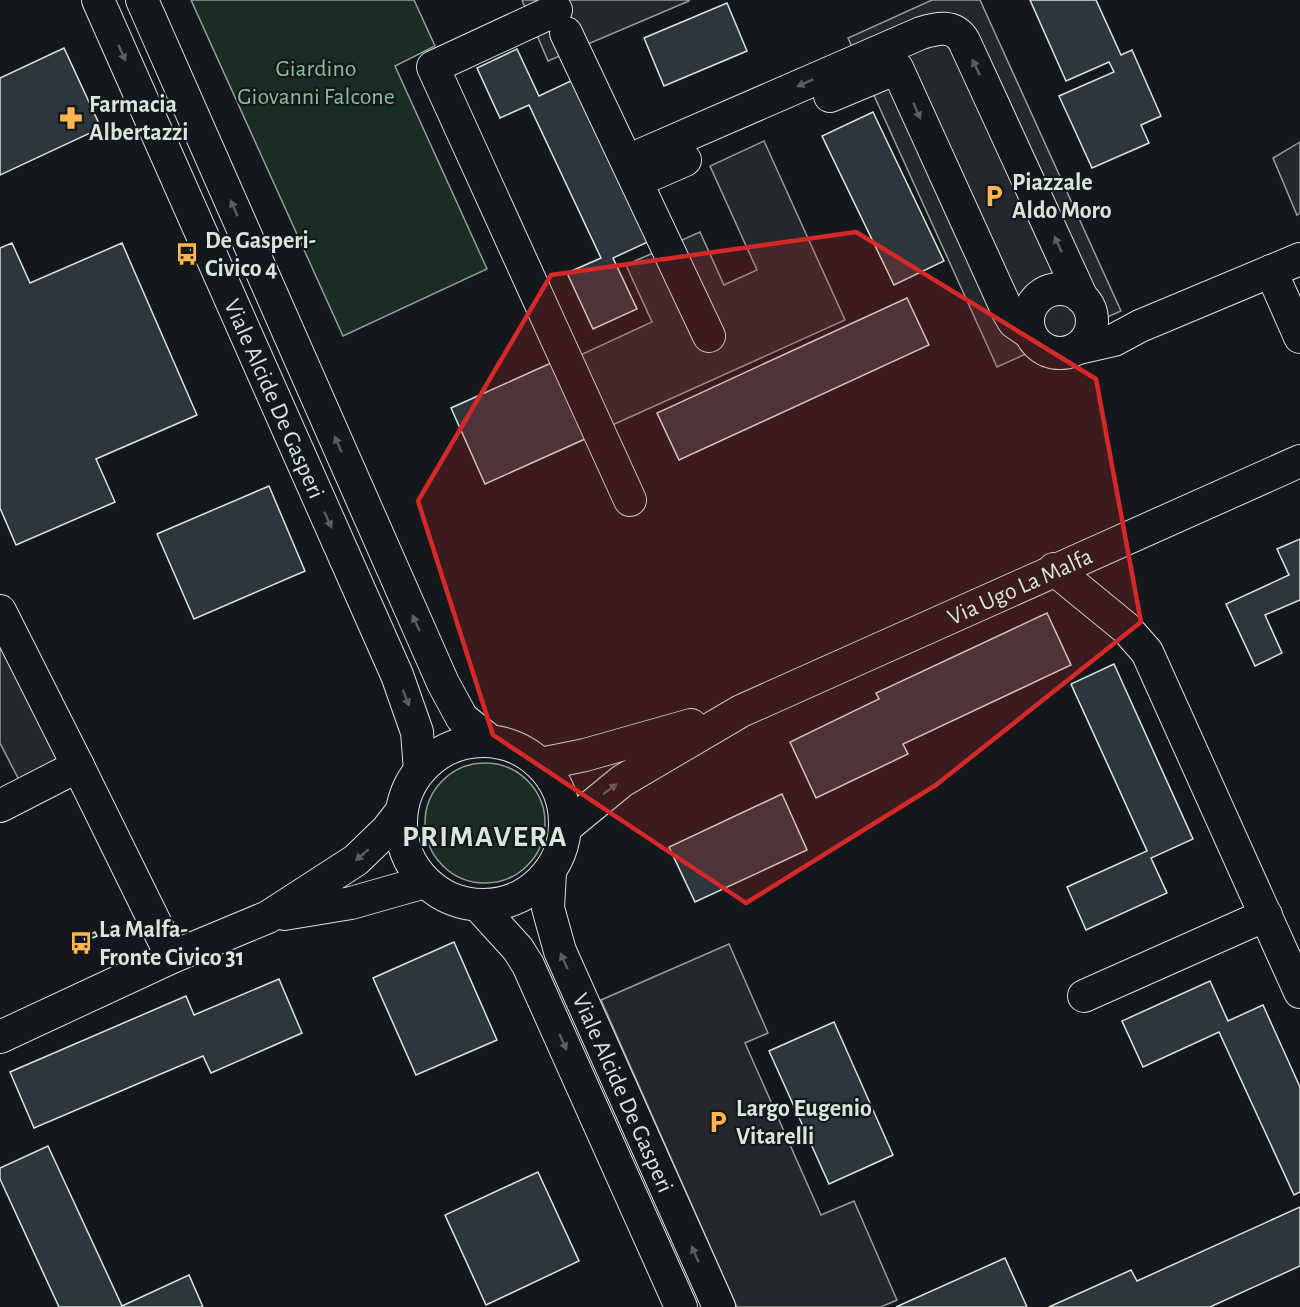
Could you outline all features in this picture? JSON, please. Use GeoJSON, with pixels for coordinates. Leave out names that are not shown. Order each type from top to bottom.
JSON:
{"type":"FeatureCollection","features":[{"type":"Feature","properties":{"kind":"street","name":"Viale Alcide De Gasperi"},"geometry":{"type":"LineString","coordinates":[[98,0],[397,675],[417,732],[420,770]]}},
{"type":"Feature","properties":{"kind":"street","name":"Viale Alcide De Gasperi"},"geometry":{"type":"LineString","coordinates":[[142,0],[443,683],[462,718],[490,741]]}},
{"type":"Feature","properties":{"kind":"street"},"geometry":{"type":"LineString","coordinates":[[630,500],[433,67],[561,21],[709,336]]}},
{"type":"Feature","properties":{"kind":"street"},"geometry":{"type":"LineString","coordinates":[[632,171],[921,33],[946,28],[962,37],[1087,306],[1090,333],[1079,348]]}},
{"type":"Feature","properties":{"kind":"street"},"geometry":{"type":"LineString","coordinates":[[921,33],[909,41],[900,52],[897,68],[1008,312],[1014,322],[1030,333],[1038,344],[1052,352],[1071,352],[1114,340],[1140,326],[1300,259]]}},
{"type":"Feature","properties":{"kind":"street"},"geometry":{"type":"LineString","coordinates":[[632,171],[897,68]]}},
{"type":"Feature","properties":{"kind":"street"},"geometry":{"type":"LineString","coordinates":[[1271,271],[1300,337]]}},
{"type":"Feature","properties":{"kind":"street"},"geometry":{"type":"LineString","coordinates":[[1030,333],[1029,314],[1032,305],[1046,292],[1065,290],[1110,324],[1140,326]]}},
{"type":"Feature","properties":{"kind":"street","name":"Via Ugo La Malfa"},"geometry":{"type":"LineString","coordinates":[[566,826],[622,781],[741,711],[1054,569],[1300,461]]}},
{"type":"Feature","properties":{"kind":"street"},"geometry":{"type":"LineString","coordinates":[[1054,569],[1126,628],[1147,652],[1300,992]]}},
{"type":"Feature","properties":{"kind":"street"},"geometry":{"type":"LineString","coordinates":[[0,611],[172,957]]}},
{"type":"Feature","properties":{"kind":"street","name":"Via Ugo La Malfa"},"geometry":{"type":"LineString","coordinates":[[541,764],[619,747],[741,711]]}},
{"type":"Feature","properties":{"kind":"street"},"geometry":{"type":"LineString","coordinates":[[490,741],[518,748],[541,764],[560,792],[566,826],[564,843],[550,872],[536,887],[518,898],[498,904],[478,905],[449,898],[425,882],[408,857],[402,835],[401,812],[408,790],[420,770],[434,757],[464,743],[490,741]]}},
{"type":"Feature","properties":{"kind":"street"},"geometry":{"type":"LineString","coordinates":[[0,806],[78,766]]}},
{"type":"Feature","properties":{"kind":"street"},"geometry":{"type":"LineString","coordinates":[[0,1037],[172,957],[268,917],[356,860],[387,830],[401,812]]}},
{"type":"Feature","properties":{"kind":"street","name":"Viale Alcide De Gasperi"},"geometry":{"type":"LineString","coordinates":[[550,872],[548,908],[560,951],[719,1307]]}},
{"type":"Feature","properties":{"kind":"street"},"geometry":{"type":"LineString","coordinates":[[268,917],[351,903],[425,882]]}},
{"type":"Feature","properties":{"kind":"street","name":"Viale Alcide De Gasperi"},"geometry":{"type":"LineString","coordinates":[[478,905],[518,949],[528,965],[681,1307]]}},
{"type":"Feature","properties":{"kind":"street"},"geometry":{"type":"LineString","coordinates":[[1084,996],[1266,915]]}},
{"type":"Feature","properties":{"kind":"highlighted area"},"geometry":{"type":"Polygon","coordinates":[[[856,232],[1096,379],[1141,622],[936,785],[746,903],[493,735],[418,501],[551,275],[856,232]]]}},
{"type":"Feature","properties":{"kind":"green space","name":"Giardino Giovanni Falcone"},"geometry":{"type":"Polygon","coordinates":[[[191,0],[414,0],[435,46],[395,66],[487,269],[343,336],[191,0]]]}},
{"type":"Feature","properties":{"kind":"green space"},"geometry":{"type":"Polygon","coordinates":[[[485,763],[508,767],[527,781],[541,800],[545,823],[541,846],[527,865],[508,879],[485,883],[462,879],[443,865],[429,846],[425,823],[429,800],[443,781],[462,767],[485,763]]]}},
{"type":"Feature","properties":{"kind":"shaded area"},"geometry":{"type":"Polygon","coordinates":[[[522,0],[689,0],[689,1],[548,61],[522,0]]]}},
{"type":"Feature","properties":{"kind":"shaded area","name":"Piazzale Aldo Moro"},"geometry":{"type":"Polygon","coordinates":[[[932,0],[980,0],[1121,311],[997,367],[848,38],[932,0]]]}},
{"type":"Feature","properties":{"kind":"shaded area"},"geometry":{"type":"Polygon","coordinates":[[[764,141],[845,320],[608,427],[576,357],[652,322],[626,265],[700,232],[724,285],[757,270],[710,166],[764,141]]]}},
{"type":"Feature","properties":{"kind":"shaded area"},"geometry":{"type":"Polygon","coordinates":[[[1300,142],[1300,213],[1297,215],[1273,158],[1300,142]]]}},
{"type":"Feature","properties":{"kind":"shaded area"},"geometry":{"type":"Polygon","coordinates":[[[0,611],[72,754],[19,780],[0,743],[0,611]]]}},
{"type":"Feature","properties":{"kind":"shaded area","name":"Largo Eugenio Vitarelli"},"geometry":{"type":"Polygon","coordinates":[[[729,944],[768,1033],[745,1043],[821,1215],[854,1201],[897,1300],[881,1307],[737,1307],[601,1000],[729,944]]]}},
{"type":"Feature","properties":{"kind":"building"},"geometry":{"type":"Polygon","coordinates":[[[1030,0],[1096,0],[1121,55],[1132,50],[1161,116],[1141,125],[1149,143],[1092,168],[1059,96],[1114,72],[1109,62],[1066,81],[1030,0]]]}},
{"type":"Feature","properties":{"kind":"building"},"geometry":{"type":"Polygon","coordinates":[[[727,3],[747,51],[664,86],[644,38],[727,3]]]}},
{"type":"Feature","properties":{"kind":"building"},"geometry":{"type":"Polygon","coordinates":[[[64,48],[101,128],[0,175],[0,78],[64,48]]]}},
{"type":"Feature","properties":{"kind":"building"},"geometry":{"type":"Polygon","coordinates":[[[517,49],[539,96],[575,79],[650,241],[613,258],[637,309],[593,329],[567,273],[601,258],[529,105],[500,118],[477,68],[517,49]]]}},
{"type":"Feature","properties":{"kind":"building"},"geometry":{"type":"Polygon","coordinates":[[[873,112],[944,261],[894,285],[822,136],[873,112]]]}},
{"type":"Feature","properties":{"kind":"building"},"geometry":{"type":"Polygon","coordinates":[[[12,243],[30,283],[122,243],[197,415],[96,459],[115,502],[16,545],[0,508],[0,248],[12,243]]]}},
{"type":"Feature","properties":{"kind":"building"},"geometry":{"type":"Polygon","coordinates":[[[907,298],[929,345],[679,460],[657,413],[907,298]]]}},
{"type":"Feature","properties":{"kind":"building"},"geometry":{"type":"Polygon","coordinates":[[[551,363],[585,439],[485,484],[451,408],[551,363]]]}},
{"type":"Feature","properties":{"kind":"building"},"geometry":{"type":"Polygon","coordinates":[[[269,486],[305,571],[194,619],[157,534],[269,486]]]}},
{"type":"Feature","properties":{"kind":"building"},"geometry":{"type":"Polygon","coordinates":[[[1300,539],[1300,600],[1265,615],[1282,653],[1255,666],[1226,604],[1289,575],[1277,549],[1300,539]]]}},
{"type":"Feature","properties":{"kind":"building"},"geometry":{"type":"Polygon","coordinates":[[[1047,613],[1071,665],[903,744],[908,754],[816,798],[790,742],[879,699],[876,693],[1047,613]]]}},
{"type":"Feature","properties":{"kind":"building"},"geometry":{"type":"Polygon","coordinates":[[[1114,664],[1193,839],[1151,858],[1167,893],[1086,930],[1067,887],[1147,851],[1071,684],[1114,664]]]}},
{"type":"Feature","properties":{"kind":"building"},"geometry":{"type":"Polygon","coordinates":[[[782,794],[807,850],[695,902],[669,847],[782,794]]]}},
{"type":"Feature","properties":{"kind":"building"},"geometry":{"type":"Polygon","coordinates":[[[95,932],[97,936],[85,941],[84,937],[95,932]]]}},
{"type":"Feature","properties":{"kind":"building"},"geometry":{"type":"Polygon","coordinates":[[[454,942],[497,1040],[416,1075],[373,978],[454,942]]]}},
{"type":"Feature","properties":{"kind":"building"},"geometry":{"type":"Polygon","coordinates":[[[279,979],[302,1033],[211,1073],[203,1056],[34,1128],[10,1072],[186,996],[194,1015],[279,979]]]}},
{"type":"Feature","properties":{"kind":"building"},"geometry":{"type":"Polygon","coordinates":[[[1210,981],[1228,1021],[1263,1005],[1300,1087],[1300,1192],[1294,1195],[1219,1032],[1143,1067],[1122,1021],[1210,981]]]}},
{"type":"Feature","properties":{"kind":"building"},"geometry":{"type":"Polygon","coordinates":[[[834,1022],[893,1155],[829,1184],[769,1051],[834,1022]]]}},
{"type":"Feature","properties":{"kind":"building"},"geometry":{"type":"Polygon","coordinates":[[[48,1146],[122,1306],[189,1275],[203,1307],[59,1307],[0,1179],[0,1168],[48,1146]]]}},
{"type":"Feature","properties":{"kind":"building"},"geometry":{"type":"Polygon","coordinates":[[[538,1172],[579,1261],[486,1305],[445,1215],[538,1172]]]}},
{"type":"Feature","properties":{"kind":"building"},"geometry":{"type":"Polygon","coordinates":[[[1300,1207],[1300,1266],[1210,1307],[1049,1307],[1131,1270],[1137,1281],[1300,1207]]]}},
{"type":"Feature","properties":{"kind":"building"},"geometry":{"type":"Polygon","coordinates":[[[1005,1258],[1027,1307],[896,1307],[1005,1258]]]}},
{"type":"Feature","properties":{"kind":"place","name":"Farmacia Albertazzi"},"geometry":{"type":"Point","coordinates":[71,118]}},
{"type":"Feature","properties":{"kind":"place","name":"Piazzale Aldo Moro"},"geometry":{"type":"Point","coordinates":[994,196]}},
{"type":"Feature","properties":{"kind":"place","name":"De Gasperi- Civico 4"},"geometry":{"type":"Point","coordinates":[187,254]}},
{"type":"Feature","properties":{"kind":"place","name":"La Malfa- Fronte Civico 31"},"geometry":{"type":"Point","coordinates":[81,943]}},
{"type":"Feature","properties":{"kind":"place","name":"Largo Eugenio Vitarelli"},"geometry":{"type":"Point","coordinates":[718,1122]}},
{"type":"Feature","properties":{"kind":"district","name":"PRIMAVERA"},"geometry":{"type":"Point","coordinates":[485,836]}}]}
